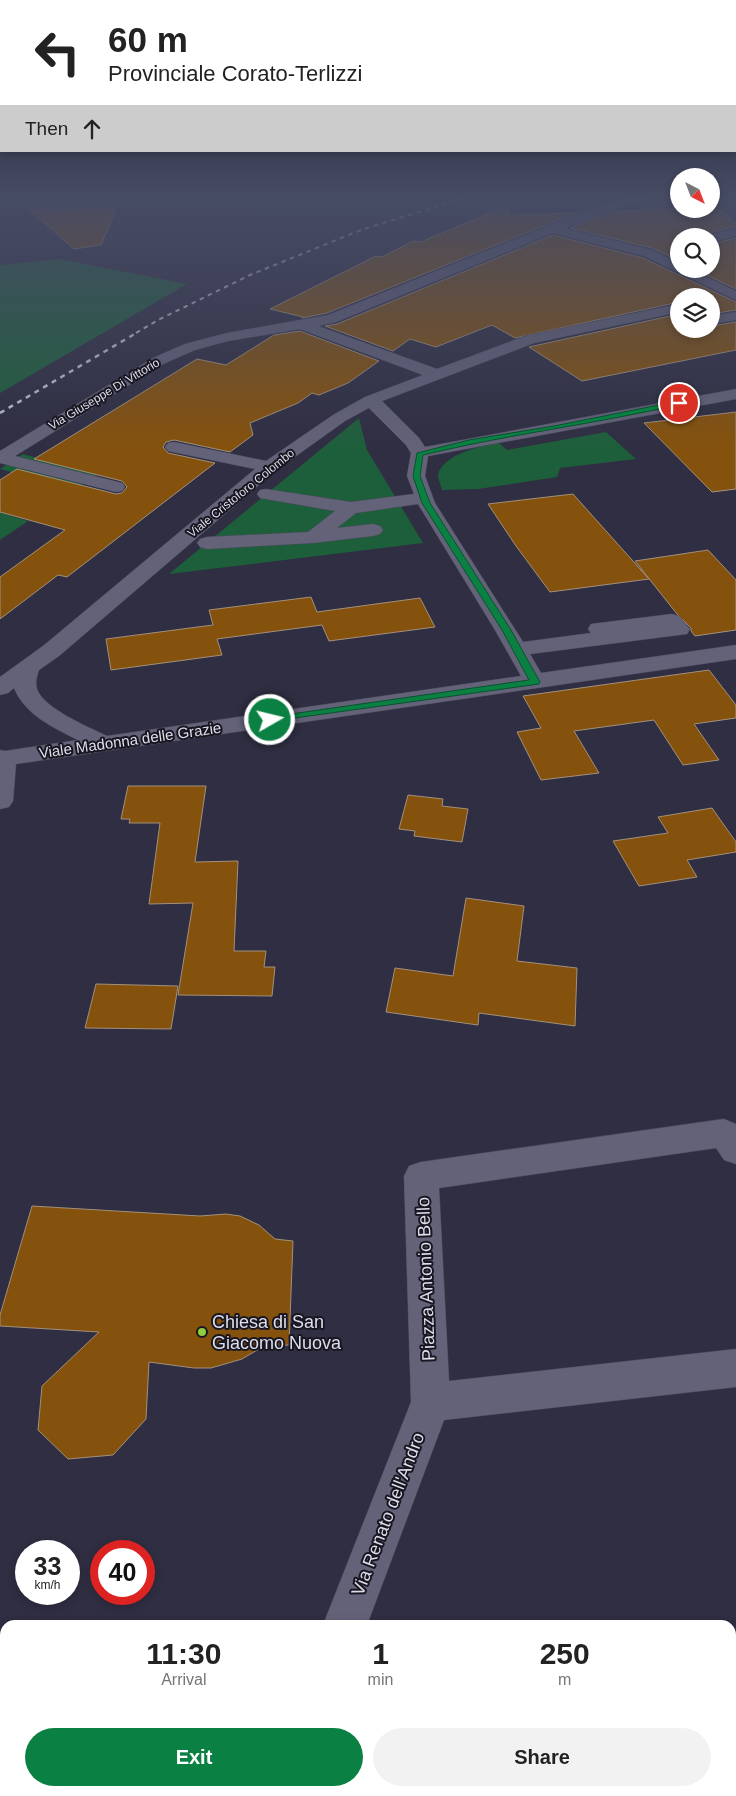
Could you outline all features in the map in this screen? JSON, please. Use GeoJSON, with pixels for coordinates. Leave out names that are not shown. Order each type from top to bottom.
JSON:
{"type":"FeatureCollection","features":[{"type":"Feature","properties":{"kind":"street","name":"Via Giuseppe Di Vittorio"},"geometry":{"type":"LineString","coordinates":[[0,458],[158,360],[227,337],[331,319],[423,282]]}},
{"type":"Feature","properties":{"kind":"street"},"geometry":{"type":"LineString","coordinates":[[706,282],[736,296]]}},
{"type":"Feature","properties":{"kind":"street"},"geometry":{"type":"LineString","coordinates":[[720,299],[736,296]]}},
{"type":"Feature","properties":{"kind":"street","name":"Viale Cristoforo Colombo"},"geometry":{"type":"LineString","coordinates":[[0,688],[58,644],[269,467],[339,418],[371,400],[530,339],[670,310]]}},
{"type":"Feature","properties":{"kind":"street"},"geometry":{"type":"LineString","coordinates":[[720,319],[736,316]]}},
{"type":"Feature","properties":{"kind":"street"},"geometry":{"type":"LineString","coordinates":[[303,325],[435,374]]}},
{"type":"Feature","properties":{"kind":"street"},"geometry":{"type":"LineString","coordinates":[[420,453],[469,442],[736,394]]}},
{"type":"Feature","properties":{"kind":"street"},"geometry":{"type":"LineString","coordinates":[[371,400],[393,413],[420,453],[416,476],[424,498],[506,630],[535,682]]}},
{"type":"Feature","properties":{"kind":"street"},"geometry":{"type":"LineString","coordinates":[[174,447],[269,467]]}},
{"type":"Feature","properties":{"kind":"street"},"geometry":{"type":"LineString","coordinates":[[0,458],[116,487]]}},
{"type":"Feature","properties":{"kind":"street"},"geometry":{"type":"LineString","coordinates":[[266,494],[351,508],[424,498]]}},
{"type":"Feature","properties":{"kind":"street"},"geometry":{"type":"LineString","coordinates":[[313,536],[351,508]]}},
{"type":"Feature","properties":{"kind":"street"},"geometry":{"type":"LineString","coordinates":[[207,542],[313,536],[373,530]]}},
{"type":"Feature","properties":{"kind":"street"},"geometry":{"type":"LineString","coordinates":[[517,650],[606,637]]}},
{"type":"Feature","properties":{"kind":"street","name":"Viale Madonna delle Grazie"},"geometry":{"type":"LineString","coordinates":[[5,758],[535,682],[733,658]]}},
{"type":"Feature","properties":{"kind":"street"},"geometry":{"type":"LineString","coordinates":[[0,801],[5,758],[33,745],[44,732],[46,719],[41,708],[27,692],[25,685],[25,678],[30,666]]}},
{"type":"Feature","properties":{"kind":"street"},"geometry":{"type":"LineString","coordinates":[[41,708],[105,744]]}},
{"type":"Feature","properties":{"kind":"street","name":"Piazza Antonio Bello"},"geometry":{"type":"LineString","coordinates":[[431,1402],[421,1176],[724,1133],[736,1150]]}},
{"type":"Feature","properties":{"kind":"street"},"geometry":{"type":"LineString","coordinates":[[431,1402],[736,1368]]}},
{"type":"Feature","properties":{"kind":"street","name":"Via Renato dell'Andro"},"geometry":{"type":"LineString","coordinates":[[347,1620],[431,1402]]}},
{"type":"Feature","properties":{"kind":"green space"},"geometry":{"type":"Polygon","coordinates":[[[0,282],[176,282],[187,284],[0,393],[0,282]]]}},
{"type":"Feature","properties":{"kind":"green space"},"geometry":{"type":"Polygon","coordinates":[[[359,418],[367,450],[423,543],[169,574],[359,418]]]}},
{"type":"Feature","properties":{"kind":"green space"},"geometry":{"type":"Polygon","coordinates":[[[606,432],[636,459],[560,468],[557,477],[478,489],[442,490],[438,475],[441,468],[464,452],[499,443],[507,450],[606,432]]]}},
{"type":"Feature","properties":{"kind":"green space"},"geometry":{"type":"Polygon","coordinates":[[[23,454],[99,474],[75,489],[0,469],[23,454]]]}},
{"type":"Feature","properties":{"kind":"green space"},"geometry":{"type":"Polygon","coordinates":[[[1,513],[28,521],[0,540],[1,513]]]}},
{"type":"Feature","properties":{"kind":"building"},"geometry":{"type":"Polygon","coordinates":[[[324,282],[404,282],[327,313],[302,318],[270,309],[324,282]]]}},
{"type":"Feature","properties":{"kind":"building"},"geometry":{"type":"Polygon","coordinates":[[[439,282],[693,282],[706,288],[670,288],[670,304],[515,338],[492,325],[436,347],[410,339],[393,351],[325,326],[337,324],[439,282]]]}},
{"type":"Feature","properties":{"kind":"building"},"geometry":{"type":"Polygon","coordinates":[[[721,282],[736,282],[736,289],[721,282]]]}},
{"type":"Feature","properties":{"kind":"building"},"geometry":{"type":"Polygon","coordinates":[[[720,294],[736,302],[736,310],[720,313],[720,294]]]}},
{"type":"Feature","properties":{"kind":"building"},"geometry":{"type":"Polygon","coordinates":[[[670,316],[670,338],[720,338],[720,325],[736,322],[736,350],[582,381],[529,347],[670,316]]]}},
{"type":"Feature","properties":{"kind":"building"},"geometry":{"type":"Polygon","coordinates":[[[300,331],[379,361],[348,383],[319,395],[312,393],[298,403],[250,423],[253,435],[230,452],[174,440],[166,442],[163,447],[168,453],[215,463],[67,577],[58,575],[0,619],[0,577],[65,530],[0,512],[0,480],[17,469],[116,494],[122,493],[127,487],[122,481],[34,459],[197,359],[226,365],[274,335],[300,331]]]}},
{"type":"Feature","properties":{"kind":"building"},"geometry":{"type":"Polygon","coordinates":[[[736,412],[736,489],[712,492],[644,423],[736,412]]]}},
{"type":"Feature","properties":{"kind":"building"},"geometry":{"type":"Polygon","coordinates":[[[573,494],[649,579],[550,592],[488,504],[573,494]]]}},
{"type":"Feature","properties":{"kind":"building"},"geometry":{"type":"Polygon","coordinates":[[[708,550],[736,580],[736,630],[695,636],[691,628],[677,614],[635,561],[708,550]]]}},
{"type":"Feature","properties":{"kind":"building"},"geometry":{"type":"Polygon","coordinates":[[[311,597],[317,612],[420,598],[435,627],[329,641],[322,625],[217,639],[222,655],[111,670],[106,639],[213,625],[209,610],[311,597]]]}},
{"type":"Feature","properties":{"kind":"building"},"geometry":{"type":"Polygon","coordinates":[[[709,670],[736,705],[736,718],[694,724],[719,760],[683,765],[654,720],[574,731],[599,773],[541,780],[517,732],[541,728],[523,696],[709,670]]]}},
{"type":"Feature","properties":{"kind":"building"},"geometry":{"type":"Polygon","coordinates":[[[128,786],[206,786],[195,862],[238,861],[234,951],[266,951],[264,967],[275,967],[272,996],[178,995],[193,903],[149,904],[160,823],[129,823],[130,819],[121,819],[128,786]]]}},
{"type":"Feature","properties":{"kind":"building"},"geometry":{"type":"Polygon","coordinates":[[[408,795],[443,799],[442,806],[468,809],[462,842],[414,836],[415,831],[399,829],[408,795]]]}},
{"type":"Feature","properties":{"kind":"building"},"geometry":{"type":"Polygon","coordinates":[[[712,808],[736,842],[736,852],[687,860],[697,877],[639,886],[613,841],[668,833],[658,817],[712,808]]]}},
{"type":"Feature","properties":{"kind":"building"},"geometry":{"type":"Polygon","coordinates":[[[466,898],[524,906],[517,961],[577,968],[575,1026],[479,1013],[478,1025],[386,1012],[395,968],[453,976],[466,898]]]}},
{"type":"Feature","properties":{"kind":"building"},"geometry":{"type":"Polygon","coordinates":[[[96,984],[178,986],[171,1029],[85,1028],[96,984]]]}},
{"type":"Feature","properties":{"kind":"building","name":"Chiesa di San Giacomo Nuova"},"geometry":{"type":"Polygon","coordinates":[[[32,1206],[200,1216],[226,1214],[240,1216],[259,1225],[275,1239],[293,1241],[289,1345],[264,1346],[242,1359],[211,1368],[194,1368],[149,1362],[146,1419],[113,1455],[68,1459],[38,1430],[42,1386],[99,1332],[0,1326],[0,1315],[32,1206]]]}},
{"type":"Feature","properties":{"kind":"railway"},"geometry":{"type":"LineString","coordinates":[[136,333],[158,320],[236,282]]}},
{"type":"Feature","properties":{"kind":"railway"},"geometry":{"type":"LineString","coordinates":[[0,413],[138,332]]}},
{"type":"Feature","properties":{"kind":"place","name":"Chiesa di San Giacomo Nuova"},"geometry":{"type":"Point","coordinates":[202,1332]}},
{"type":"Feature","properties":{"kind":"route"},"geometry":{"type":"LineString","coordinates":[[270,720],[535,682],[506,630],[426,503],[416,476],[420,453],[469,442],[610,418],[679,403]]}}]}
